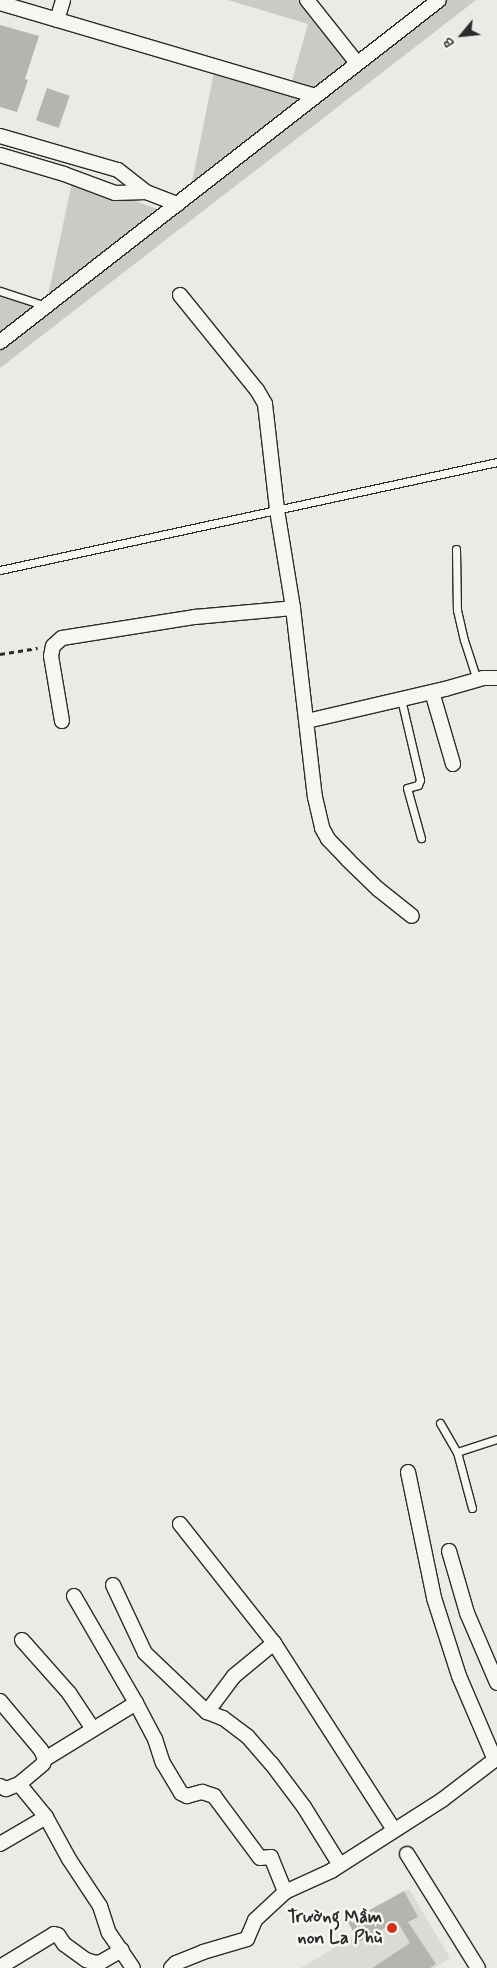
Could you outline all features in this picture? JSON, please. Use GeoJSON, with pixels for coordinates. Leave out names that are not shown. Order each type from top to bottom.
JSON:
{"type":"FeatureCollection","features":[{"type":"Feature","properties":{"kind":"street"},"geometry":{"type":"LineString","coordinates":[[57,20],[63,0]]}},
{"type":"Feature","properties":{"kind":"street"},"geometry":{"type":"LineString","coordinates":[[307,0],[357,63]]}},
{"type":"Feature","properties":{"kind":"street"},"geometry":{"type":"LineString","coordinates":[[0,342],[439,0]]}},
{"type":"Feature","properties":{"kind":"street"},"geometry":{"type":"LineString","coordinates":[[0,2],[315,96]]}},
{"type":"Feature","properties":{"kind":"street"},"geometry":{"type":"LineString","coordinates":[[0,136],[118,170],[146,192],[178,204]]}},
{"type":"Feature","properties":{"kind":"street"},"geometry":{"type":"LineString","coordinates":[[0,155],[64,174],[114,193],[146,192]]}},
{"type":"Feature","properties":{"kind":"street"},"geometry":{"type":"LineString","coordinates":[[180,296],[264,401],[267,412],[277,510],[293,608],[315,798],[325,835],[378,889],[412,916]]}},
{"type":"Feature","properties":{"kind":"street"},"geometry":{"type":"LineString","coordinates":[[62,721],[51,662],[53,646],[62,638],[195,616],[293,608]]}},
{"type":"Feature","properties":{"kind":"street"},"geometry":{"type":"LineString","coordinates":[[307,721],[477,680],[497,678]]}},
{"type":"Feature","properties":{"kind":"street"},"geometry":{"type":"LineString","coordinates":[[432,692],[452,764]]}},
{"type":"Feature","properties":{"kind":"street"},"geometry":{"type":"LineString","coordinates":[[171,1968],[176,1963],[203,1952],[247,1938],[255,1920],[285,1892],[340,1866],[442,1800],[496,1759],[459,1676],[434,1598],[408,1472]]}},
{"type":"Feature","properties":{"kind":"street"},"geometry":{"type":"LineString","coordinates":[[180,1524],[274,1643],[394,1830]]}},
{"type":"Feature","properties":{"kind":"street"},"geometry":{"type":"LineString","coordinates":[[449,1551],[467,1613],[497,1683]]}},
{"type":"Feature","properties":{"kind":"street"},"geometry":{"type":"LineString","coordinates":[[113,1585],[145,1653],[207,1712],[223,1718],[248,1737],[271,1763],[304,1807],[340,1866]]}},
{"type":"Feature","properties":{"kind":"street"},"geometry":{"type":"LineString","coordinates":[[74,1596],[136,1703],[155,1739],[163,1763],[181,1793],[187,1796],[202,1792],[214,1796],[260,1858],[271,1857],[285,1892]]}},
{"type":"Feature","properties":{"kind":"street"},"geometry":{"type":"LineString","coordinates":[[22,1640],[69,1693],[93,1729]]}},
{"type":"Feature","properties":{"kind":"street"},"geometry":{"type":"LineString","coordinates":[[207,1712],[234,1676],[274,1643]]}},
{"type":"Feature","properties":{"kind":"street"},"geometry":{"type":"LineString","coordinates":[[0,1701],[41,1750],[45,1758]]}},
{"type":"Feature","properties":{"kind":"street"},"geometry":{"type":"LineString","coordinates":[[0,1786],[6,1789],[19,1784],[42,1764],[45,1758],[136,1703]]}},
{"type":"Feature","properties":{"kind":"street"},"geometry":{"type":"LineString","coordinates":[[19,1784],[46,1817],[69,1859],[100,1906],[109,1933],[134,1968]]}},
{"type":"Feature","properties":{"kind":"street"},"geometry":{"type":"LineString","coordinates":[[0,1844],[46,1817]]}},
{"type":"Feature","properties":{"kind":"street"},"geometry":{"type":"LineString","coordinates":[[407,1854],[478,1968]]}},
{"type":"Feature","properties":{"kind":"street"},"geometry":{"type":"LineString","coordinates":[[0,1967],[54,1934],[58,1935],[64,1944],[86,1960],[95,1963],[101,1962],[122,1950]]}},
{"type":"Feature","properties":{"kind":"lane"},"geometry":{"type":"LineString","coordinates":[[0,291],[46,306]]}},
{"type":"Feature","properties":{"kind":"lane"},"geometry":{"type":"LineString","coordinates":[[0,570],[497,462]]}},
{"type":"Feature","properties":{"kind":"lane"},"geometry":{"type":"LineString","coordinates":[[456,549],[458,610],[464,640],[477,680]]}},
{"type":"Feature","properties":{"kind":"lane"},"geometry":{"type":"LineString","coordinates":[[401,699],[420,780],[418,785],[407,788],[421,838]]}},
{"type":"Feature","properties":{"kind":"lane"},"geometry":{"type":"LineString","coordinates":[[440,1423],[457,1452],[472,1508]]}},
{"type":"Feature","properties":{"kind":"lane"},"geometry":{"type":"LineString","coordinates":[[457,1452],[497,1439]]}},
{"type":"Feature","properties":{"kind":"path"},"geometry":{"type":"LineString","coordinates":[[0,654],[53,646]]}},
{"type":"Feature","properties":{"kind":"shaded area"},"geometry":{"type":"Polygon","coordinates":[[[228,0],[305,0],[356,63],[315,95],[290,88],[308,24],[228,0]]]}},
{"type":"Feature","properties":{"kind":"shaded area"},"geometry":{"type":"Polygon","coordinates":[[[440,0],[476,0],[0,368],[0,344],[440,0]]]}},
{"type":"Feature","properties":{"kind":"shaded area"},"geometry":{"type":"Polygon","coordinates":[[[215,67],[311,97],[190,192],[215,67]]]}},
{"type":"Feature","properties":{"kind":"shaded area"},"geometry":{"type":"Polygon","coordinates":[[[73,178],[165,212],[46,305],[73,178]]]}},
{"type":"Feature","properties":{"kind":"shaded area"},"geometry":{"type":"Polygon","coordinates":[[[0,292],[45,306],[0,341],[0,292]]]}},
{"type":"Feature","properties":{"kind":"shaded area","name":"Trường Mầm non La Phù"},"geometry":{"type":"Polygon","coordinates":[[[409,1889],[450,1958],[435,1968],[301,1968],[355,1935],[348,1922],[409,1889]]]}},
{"type":"Feature","properties":{"kind":"building"},"geometry":{"type":"Polygon","coordinates":[[[0,25],[39,36],[25,79],[28,80],[17,112],[0,107],[0,25]]]}},
{"type":"Feature","properties":{"kind":"building"},"geometry":{"type":"Polygon","coordinates":[[[47,88],[70,96],[59,128],[36,120],[47,88]]]}},
{"type":"Feature","properties":{"kind":"building"},"geometry":{"type":"Polygon","coordinates":[[[404,1891],[418,1917],[408,1922],[436,1964],[430,1968],[372,1968],[410,1943],[397,1921],[359,1942],[348,1922],[404,1891]]]}},
{"type":"Feature","properties":{"kind":"place","name":"Trường Mầm non La Phù"},"geometry":{"type":"Point","coordinates":[392,1928]}}]}
